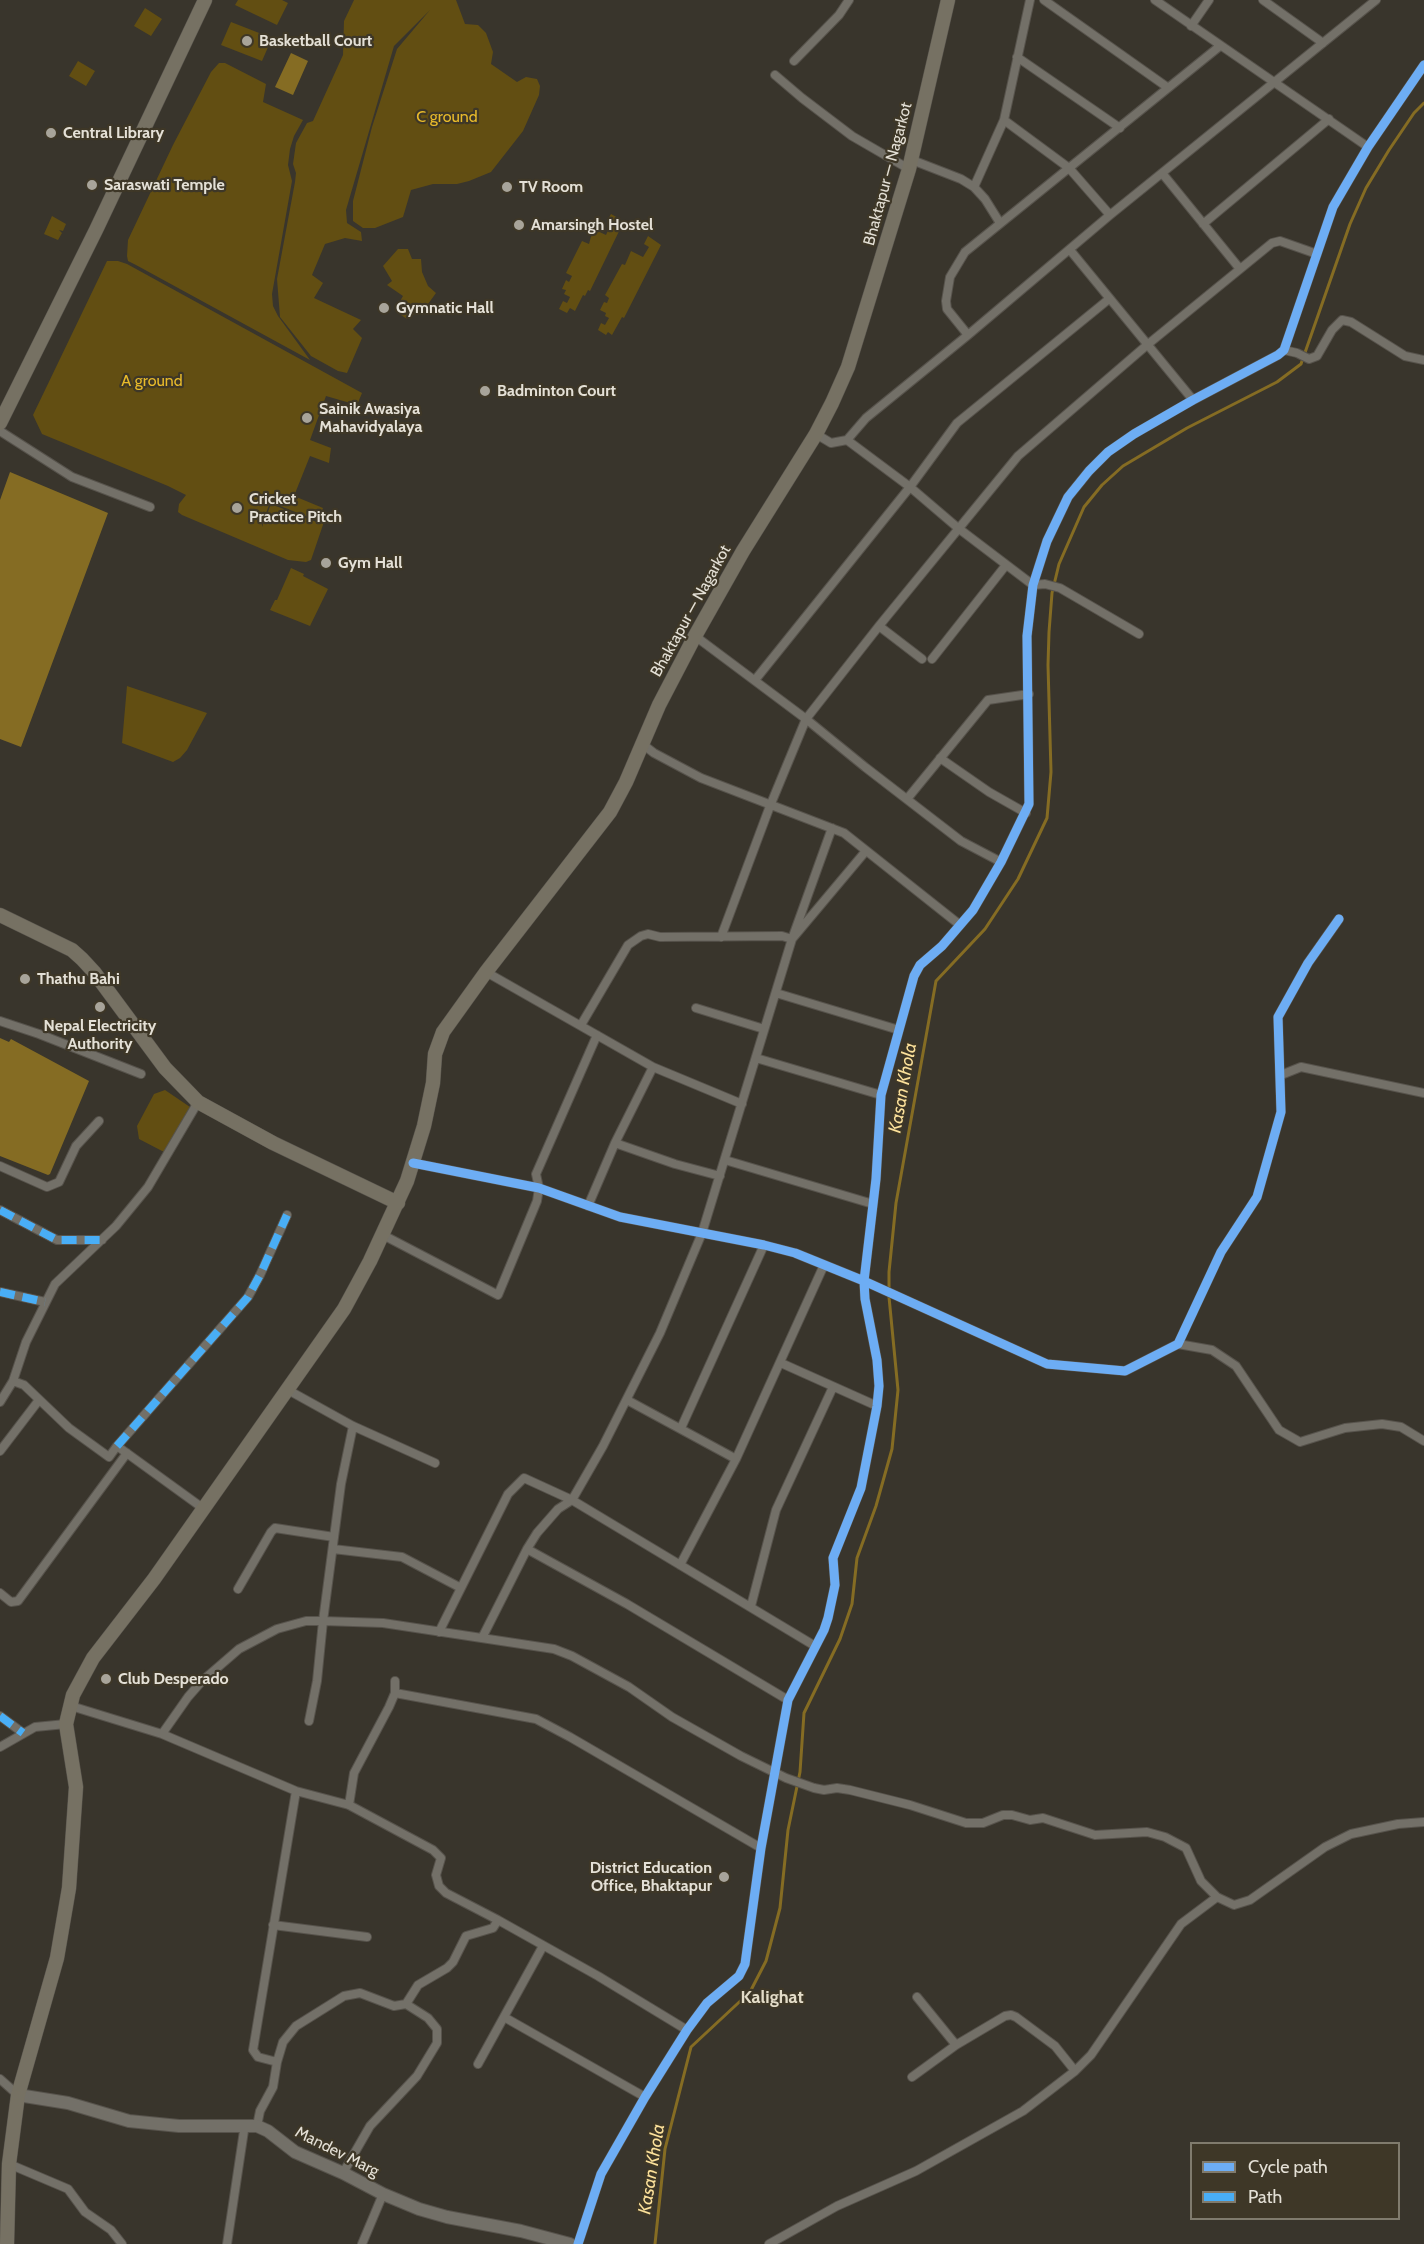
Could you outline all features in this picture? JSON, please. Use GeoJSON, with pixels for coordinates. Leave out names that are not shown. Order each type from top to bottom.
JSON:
{"type":"FeatureCollection","features":[{"type":"Feature","properties":{"kind":"main road"},"geometry":{"type":"LineString","coordinates":[[0,423],[96,230],[205,0]]}},
{"type":"Feature","properties":{"kind":"main road","name":"Bhaktapur — Nagarkot"},"geometry":{"type":"LineString","coordinates":[[66,1724],[73,1695],[93,1658],[154,1579],[344,1309],[398,1203],[424,1126],[439,1040],[486,972],[610,812],[626,782],[641,743],[695,636],[743,551],[816,434],[848,367],[911,165],[948,0]]}},
{"type":"Feature","properties":{"kind":"main road"},"geometry":{"type":"LineString","coordinates":[[0,915],[72,950],[82,959],[165,1068],[198,1102],[273,1143],[398,1203]]}},
{"type":"Feature","properties":{"kind":"main road"},"geometry":{"type":"LineString","coordinates":[[7,2244],[9,2164],[18,2095],[57,1958],[68,1899],[76,1787],[66,1724]]}},
{"type":"Feature","properties":{"kind":"main road"},"geometry":{"type":"LineString","coordinates":[[18,2095],[68,2103],[129,2121],[179,2126],[251,2125]]}},
{"type":"Feature","properties":{"kind":"main road","name":"Mandev Marg"},"geometry":{"type":"LineString","coordinates":[[251,2125],[268,2131],[295,2152],[419,2209],[570,2244]]}},
{"type":"Feature","properties":{"kind":"street"},"geometry":{"type":"LineString","coordinates":[[794,61],[839,15],[849,0]]}},
{"type":"Feature","properties":{"kind":"street"},"geometry":{"type":"LineString","coordinates":[[974,187],[1004,120],[1030,0]]}},
{"type":"Feature","properties":{"kind":"street"},"geometry":{"type":"LineString","coordinates":[[1044,0],[1167,87]]}},
{"type":"Feature","properties":{"kind":"street"},"geometry":{"type":"LineString","coordinates":[[1155,0],[1368,147]]}},
{"type":"Feature","properties":{"kind":"street"},"geometry":{"type":"LineString","coordinates":[[1191,26],[1209,0]]}},
{"type":"Feature","properties":{"kind":"street"},"geometry":{"type":"LineString","coordinates":[[816,434],[831,443],[847,440],[866,418],[1070,250],[1110,214],[1376,0]]}},
{"type":"Feature","properties":{"kind":"street"},"geometry":{"type":"LineString","coordinates":[[1268,1],[1323,43]]}},
{"type":"Feature","properties":{"kind":"street"},"geometry":{"type":"LineString","coordinates":[[968,335],[947,309],[946,289],[950,277],[965,252],[1220,46]]}},
{"type":"Feature","properties":{"kind":"street"},"geometry":{"type":"LineString","coordinates":[[1017,57],[1120,128]]}},
{"type":"Feature","properties":{"kind":"street"},"geometry":{"type":"LineString","coordinates":[[578,2244],[601,2174],[645,2097],[687,2030],[707,2003],[739,1976],[745,1964],[761,1848],[788,1700],[828,1618],[835,1585],[833,1558],[861,1488],[877,1406],[879,1386],[877,1360],[865,1299],[864,1281],[873,1204],[881,1095],[914,976],[920,965],[960,925],[978,901],[1001,862],[1029,804],[1027,636],[1033,585],[1047,541],[1068,497],[1108,452],[1134,434],[1284,350],[1333,207],[1368,147],[1424,65]]}},
{"type":"Feature","properties":{"kind":"street"},"geometry":{"type":"LineString","coordinates":[[776,75],[852,136],[911,165],[962,179],[974,187],[985,199],[1000,223]]}},
{"type":"Feature","properties":{"kind":"street"},"geometry":{"type":"LineString","coordinates":[[1203,224],[1329,119]]}},
{"type":"Feature","properties":{"kind":"street"},"geometry":{"type":"LineString","coordinates":[[1004,120],[1069,168],[1110,214]]}},
{"type":"Feature","properties":{"kind":"street"},"geometry":{"type":"LineString","coordinates":[[1162,173],[1240,269]]}},
{"type":"Feature","properties":{"kind":"street"},"geometry":{"type":"LineString","coordinates":[[721,937],[770,806],[806,719],[1018,456],[1147,345],[1275,241],[1317,254]]}},
{"type":"Feature","properties":{"kind":"street"},"geometry":{"type":"LineString","coordinates":[[1070,250],[1193,400]]}},
{"type":"Feature","properties":{"kind":"street"},"geometry":{"type":"LineString","coordinates":[[755,680],[910,487],[957,423],[1108,299]]}},
{"type":"Feature","properties":{"kind":"street"},"geometry":{"type":"LineString","coordinates":[[1284,350],[1309,359],[1317,357],[1332,330],[1342,320],[1350,322],[1405,356],[1424,360]]}},
{"type":"Feature","properties":{"kind":"street"},"geometry":{"type":"LineString","coordinates":[[0,431],[72,477],[150,507]]}},
{"type":"Feature","properties":{"kind":"street"},"geometry":{"type":"LineString","coordinates":[[847,440],[1033,585],[1045,584],[1060,588],[1139,634]]}},
{"type":"Feature","properties":{"kind":"street"},"geometry":{"type":"LineString","coordinates":[[879,626],[927,659],[1006,565]]}},
{"type":"Feature","properties":{"kind":"street"},"geometry":{"type":"LineString","coordinates":[[695,636],[806,719],[865,768],[961,841],[1001,862]]}},
{"type":"Feature","properties":{"kind":"street"},"geometry":{"type":"LineString","coordinates":[[907,799],[988,700],[1029,694]]}},
{"type":"Feature","properties":{"kind":"street"},"geometry":{"type":"LineString","coordinates":[[641,743],[654,753],[701,778],[844,833],[865,852],[960,925]]}},
{"type":"Feature","properties":{"kind":"street"},"geometry":{"type":"LineString","coordinates":[[940,758],[989,792],[1026,813]]}},
{"type":"Feature","properties":{"kind":"street"},"geometry":{"type":"LineString","coordinates":[[482,1638],[537,1533],[558,1509],[572,1500],[627,1400],[660,1333],[702,1233],[792,939],[832,828]]}},
{"type":"Feature","properties":{"kind":"street"},"geometry":{"type":"LineString","coordinates":[[792,939],[865,852]]}},
{"type":"Feature","properties":{"kind":"street"},"geometry":{"type":"LineString","coordinates":[[1178,1344],[1221,1252],[1257,1197],[1281,1112],[1278,1017],[1308,963],[1339,919]]}},
{"type":"Feature","properties":{"kind":"street"},"geometry":{"type":"LineString","coordinates":[[581,1026],[628,945],[641,936],[648,934],[660,937],[782,936],[792,939]]}},
{"type":"Feature","properties":{"kind":"street"},"geometry":{"type":"LineString","coordinates":[[486,972],[653,1067],[742,1104]]}},
{"type":"Feature","properties":{"kind":"street"},"geometry":{"type":"LineString","coordinates":[[776,993],[899,1030]]}},
{"type":"Feature","properties":{"kind":"street"},"geometry":{"type":"LineString","coordinates":[[696,1008],[764,1029]]}},
{"type":"Feature","properties":{"kind":"street"},"geometry":{"type":"LineString","coordinates":[[0,1021],[141,1074]]}},
{"type":"Feature","properties":{"kind":"street"},"geometry":{"type":"LineString","coordinates":[[383,1235],[498,1296],[537,1201],[536,1174],[597,1035]]}},
{"type":"Feature","properties":{"kind":"street"},"geometry":{"type":"LineString","coordinates":[[756,1058],[881,1095]]}},
{"type":"Feature","properties":{"kind":"street"},"geometry":{"type":"LineString","coordinates":[[588,1206],[615,1143],[653,1067]]}},
{"type":"Feature","properties":{"kind":"street"},"geometry":{"type":"LineString","coordinates":[[1281,1075],[1301,1067],[1424,1093]]}},
{"type":"Feature","properties":{"kind":"street"},"geometry":{"type":"LineString","coordinates":[[0,1402],[13,1381],[20,1356],[45,1302],[62,1277],[102,1240],[148,1187],[198,1102]]}},
{"type":"Feature","properties":{"kind":"street"},"geometry":{"type":"LineString","coordinates":[[0,1166],[47,1187],[59,1182],[76,1146],[99,1121]]}},
{"type":"Feature","properties":{"kind":"street"},"geometry":{"type":"LineString","coordinates":[[615,1143],[720,1176]]}},
{"type":"Feature","properties":{"kind":"street"},"geometry":{"type":"LineString","coordinates":[[725,1160],[873,1204]]}},
{"type":"Feature","properties":{"kind":"street"},"geometry":{"type":"LineString","coordinates":[[412,1163],[538,1188],[620,1217],[795,1253],[864,1281],[1047,1364],[1125,1371],[1178,1344],[1212,1350],[1236,1366],[1279,1430],[1300,1442],[1345,1428],[1382,1424],[1401,1427],[1424,1441]]}},
{"type":"Feature","properties":{"kind":"street"},"geometry":{"type":"LineString","coordinates":[[0,1210],[57,1240],[102,1240]]}},
{"type":"Feature","properties":{"kind":"street"},"geometry":{"type":"LineString","coordinates":[[13,1381],[24,1385],[69,1428],[109,1458],[248,1297],[286,1215]]}},
{"type":"Feature","properties":{"kind":"street"},"geometry":{"type":"LineString","coordinates":[[681,1428],[764,1245]]}},
{"type":"Feature","properties":{"kind":"street"},"geometry":{"type":"LineString","coordinates":[[680,1565],[736,1459],[824,1265]]}},
{"type":"Feature","properties":{"kind":"street"},"geometry":{"type":"LineString","coordinates":[[0,1292],[45,1302]]}},
{"type":"Feature","properties":{"kind":"street"},"geometry":{"type":"LineString","coordinates":[[781,1363],[877,1406]]}},
{"type":"Feature","properties":{"kind":"street"},"geometry":{"type":"LineString","coordinates":[[751,1606],[776,1510],[833,1387]]}},
{"type":"Feature","properties":{"kind":"street"},"geometry":{"type":"LineString","coordinates":[[288,1390],[353,1426],[435,1463]]}},
{"type":"Feature","properties":{"kind":"street"},"geometry":{"type":"LineString","coordinates":[[0,1451],[39,1400]]}},
{"type":"Feature","properties":{"kind":"street"},"geometry":{"type":"LineString","coordinates":[[627,1400],[736,1459]]}},
{"type":"Feature","properties":{"kind":"street"},"geometry":{"type":"LineString","coordinates":[[309,1721],[317,1681],[341,1484],[353,1426]]}},
{"type":"Feature","properties":{"kind":"street"},"geometry":{"type":"LineString","coordinates":[[117,1446],[204,1509]]}},
{"type":"Feature","properties":{"kind":"street"},"geometry":{"type":"LineString","coordinates":[[0,1593],[12,1602],[18,1601],[127,1453]]}},
{"type":"Feature","properties":{"kind":"street"},"geometry":{"type":"LineString","coordinates":[[439,1632],[508,1494],[524,1478],[572,1500],[815,1646]]}},
{"type":"Feature","properties":{"kind":"street"},"geometry":{"type":"LineString","coordinates":[[238,1589],[275,1528],[334,1537]]}},
{"type":"Feature","properties":{"kind":"street"},"geometry":{"type":"LineString","coordinates":[[333,1549],[402,1557],[460,1588]]}},
{"type":"Feature","properties":{"kind":"street"},"geometry":{"type":"LineString","coordinates":[[527,1549],[627,1604],[788,1700]]}},
{"type":"Feature","properties":{"kind":"street"},"geometry":{"type":"LineString","coordinates":[[162,1734],[202,1681],[239,1649],[264,1634],[290,1624],[323,1621],[383,1623],[554,1649],[572,1656],[629,1687],[672,1717],[741,1756],[802,1784],[824,1790],[837,1788],[860,1792],[910,1804],[966,1824],[983,1823],[1003,1815],[1012,1815],[1030,1820],[1048,1819],[1095,1835],[1147,1832],[1165,1837],[1186,1848],[1201,1881],[1216,1897],[1234,1905],[1250,1900],[1325,1847],[1351,1834],[1398,1824],[1424,1822]]}},
{"type":"Feature","properties":{"kind":"street"},"geometry":{"type":"LineString","coordinates":[[349,1805],[354,1773],[395,1693],[395,1681]]}},
{"type":"Feature","properties":{"kind":"street"},"geometry":{"type":"LineString","coordinates":[[395,1693],[536,1719],[761,1848]]}},
{"type":"Feature","properties":{"kind":"street"},"geometry":{"type":"LineString","coordinates":[[70,1707],[162,1734],[296,1791],[349,1805],[433,1850],[441,1858],[436,1875],[439,1886],[446,1893],[498,1920],[687,2030]]}},
{"type":"Feature","properties":{"kind":"street"},"geometry":{"type":"LineString","coordinates":[[0,1716],[22,1733]]}},
{"type":"Feature","properties":{"kind":"street"},"geometry":{"type":"LineString","coordinates":[[0,1748],[35,1727],[66,1724]]}},
{"type":"Feature","properties":{"kind":"street"},"geometry":{"type":"LineString","coordinates":[[276,2062],[258,2057],[253,2050],[296,1791]]}},
{"type":"Feature","properties":{"kind":"street"},"geometry":{"type":"LineString","coordinates":[[769,2244],[837,2206],[916,2171],[1013,2116],[1075,2071],[1091,2055],[1181,1924],[1216,1897]]}},
{"type":"Feature","properties":{"kind":"street"},"geometry":{"type":"LineString","coordinates":[[406,2004],[418,1985],[453,1962],[466,1936],[493,1928],[498,1920]]}},
{"type":"Feature","properties":{"kind":"street"},"geometry":{"type":"LineString","coordinates":[[273,1925],[367,1937]]}},
{"type":"Feature","properties":{"kind":"street"},"geometry":{"type":"LineString","coordinates":[[478,2064],[543,1946]]}},
{"type":"Feature","properties":{"kind":"street"},"geometry":{"type":"LineString","coordinates":[[227,2244],[251,2125],[273,2087],[276,2062],[284,2042],[296,2026],[344,1996],[360,1993],[394,2006],[406,2004],[428,2018],[437,2029],[437,2043],[417,2076],[370,2126],[343,2173]]}},
{"type":"Feature","properties":{"kind":"street"},"geometry":{"type":"LineString","coordinates":[[917,1997],[956,2044]]}},
{"type":"Feature","properties":{"kind":"street"},"geometry":{"type":"LineString","coordinates":[[912,2076],[956,2044],[1005,2016],[1011,2015],[1016,2016],[1055,2046],[1075,2071]]}},
{"type":"Feature","properties":{"kind":"street"},"geometry":{"type":"LineString","coordinates":[[504,2017],[645,2097]]}},
{"type":"Feature","properties":{"kind":"street"},"geometry":{"type":"LineString","coordinates":[[0,2079],[18,2095]]}},
{"type":"Feature","properties":{"kind":"street"},"geometry":{"type":"LineString","coordinates":[[9,2164],[68,2189],[85,2212],[111,2230],[122,2244]]}},
{"type":"Feature","properties":{"kind":"street"},"geometry":{"type":"LineString","coordinates":[[362,2244],[383,2194]]}},
{"type":"Feature","properties":{"kind":"green space","name":"Basketball Court"},"geometry":{"type":"Polygon","coordinates":[[[238,0],[282,0],[288,3],[277,25],[235,5],[238,0]]]}},
{"type":"Feature","properties":{"kind":"green space","name":"C ground"},"geometry":{"type":"Polygon","coordinates":[[[354,0],[456,0],[465,24],[478,25],[486,33],[493,52],[491,64],[517,82],[526,77],[537,79],[540,86],[539,95],[523,131],[491,172],[457,184],[433,184],[411,190],[403,217],[375,228],[363,228],[353,221],[353,201],[372,127],[397,49],[430,10],[394,46],[346,210],[347,223],[361,232],[362,241],[345,238],[325,244],[312,275],[323,283],[314,298],[361,320],[353,329],[362,338],[347,373],[338,371],[311,356],[280,317],[277,279],[295,182],[296,173],[293,164],[296,143],[307,123],[313,121],[343,55],[344,21],[354,0]]]}},
{"type":"Feature","properties":{"kind":"green space"},"geometry":{"type":"Polygon","coordinates":[[[145,8],[162,19],[151,36],[134,26],[145,8]]]}},
{"type":"Feature","properties":{"kind":"green space","name":"Basketball Court"},"geometry":{"type":"Polygon","coordinates":[[[231,22],[272,38],[262,61],[221,45],[231,22]]]}},
{"type":"Feature","properties":{"kind":"green space"},"geometry":{"type":"Polygon","coordinates":[[[78,61],[95,71],[86,86],[69,76],[78,61]]]}},
{"type":"Feature","properties":{"kind":"green space"},"geometry":{"type":"Polygon","coordinates":[[[219,63],[225,63],[266,84],[263,102],[303,120],[290,149],[288,165],[292,181],[272,294],[273,306],[278,316],[310,360],[128,261],[128,240],[173,145],[211,72],[219,63]]]}},
{"type":"Feature","properties":{"kind":"green space"},"geometry":{"type":"Polygon","coordinates":[[[611,214],[623,223],[590,291],[588,290],[585,296],[583,295],[575,311],[570,308],[567,313],[559,309],[563,301],[567,303],[570,297],[564,294],[566,290],[562,289],[566,280],[569,282],[572,276],[566,273],[582,241],[589,244],[593,229],[606,235],[611,224],[607,221],[611,214]]]}},
{"type":"Feature","properties":{"kind":"green space"},"geometry":{"type":"Polygon","coordinates":[[[52,216],[66,224],[63,231],[59,230],[62,233],[58,240],[44,234],[52,216]]]}},
{"type":"Feature","properties":{"kind":"green space"},"geometry":{"type":"Polygon","coordinates":[[[648,236],[661,245],[624,318],[622,317],[612,335],[608,332],[606,335],[598,330],[601,323],[605,325],[609,318],[600,310],[609,298],[605,295],[622,264],[625,265],[631,251],[643,257],[649,247],[644,244],[648,236]]]}},
{"type":"Feature","properties":{"kind":"green space"},"geometry":{"type":"Polygon","coordinates":[[[398,249],[408,249],[412,259],[421,259],[422,272],[428,286],[436,293],[423,311],[407,319],[401,315],[402,310],[399,303],[403,296],[387,285],[392,281],[383,266],[398,249]]]}},
{"type":"Feature","properties":{"kind":"green space","name":"A ground"},"geometry":{"type":"Polygon","coordinates":[[[107,261],[127,264],[362,393],[357,405],[326,396],[310,440],[331,448],[329,463],[310,456],[294,496],[323,508],[318,521],[270,502],[262,525],[262,527],[271,504],[319,523],[323,514],[326,516],[311,560],[306,562],[288,560],[182,515],[178,512],[179,504],[186,495],[42,434],[33,415],[107,261]]]}},
{"type":"Feature","properties":{"kind":"green space"},"geometry":{"type":"Polygon","coordinates":[[[291,568],[328,589],[310,626],[270,610],[291,568]]]}},
{"type":"Feature","properties":{"kind":"green space"},"geometry":{"type":"Polygon","coordinates":[[[127,686],[207,713],[187,750],[180,758],[173,762],[122,743],[127,686]]]}},
{"type":"Feature","properties":{"kind":"green space"},"geometry":{"type":"Polygon","coordinates":[[[165,1090],[190,1107],[164,1152],[139,1139],[137,1126],[154,1094],[165,1090]]]}},
{"type":"Feature","properties":{"kind":"shaded area"},"geometry":{"type":"Polygon","coordinates":[[[291,53],[308,61],[293,95],[275,87],[291,53]]]}},
{"type":"Feature","properties":{"kind":"shaded area"},"geometry":{"type":"Polygon","coordinates":[[[10,472],[108,513],[21,747],[0,739],[0,500],[10,472]]]}},
{"type":"Feature","properties":{"kind":"shaded area"},"geometry":{"type":"Polygon","coordinates":[[[0,1038],[9,1042],[11,1039],[89,1081],[48,1175],[0,1156],[0,1038]]]}},
{"type":"Feature","properties":{"kind":"waterway","name":"Kasan Khola"},"geometry":{"type":"LineString","coordinates":[[655,2244],[665,2149],[691,2047],[750,1992],[766,1961],[780,1908],[788,1830],[800,1772],[804,1713],[840,1639],[852,1604],[857,1558],[876,1506],[892,1449],[898,1390],[889,1297],[889,1272],[896,1203],[936,981],[985,929],[1018,879],[1047,818],[1051,772],[1049,632],[1052,593],[1059,564],[1084,507],[1102,485],[1123,466],[1187,428],[1277,382],[1301,364],[1350,224],[1366,188],[1414,113],[1424,103]]}},
{"type":"Feature","properties":{"kind":"marked path"},"geometry":{"type":"LineString","coordinates":[[0,1210],[57,1240],[102,1240]]}},
{"type":"Feature","properties":{"kind":"marked path"},"geometry":{"type":"LineString","coordinates":[[117,1446],[248,1297],[287,1215]]}},
{"type":"Feature","properties":{"kind":"marked path"},"geometry":{"type":"LineString","coordinates":[[0,1292],[45,1302]]}},
{"type":"Feature","properties":{"kind":"marked path"},"geometry":{"type":"LineString","coordinates":[[0,1716],[23,1733]]}},
{"type":"Feature","properties":{"kind":"cycle path"},"geometry":{"type":"LineString","coordinates":[[578,2244],[601,2174],[645,2097],[687,2030],[707,2003],[739,1976],[745,1964],[761,1848],[788,1700],[828,1618],[835,1585],[833,1558],[861,1488],[877,1406],[879,1386],[877,1360],[865,1299],[864,1281],[876,1179],[881,1095],[914,976],[920,965],[942,946],[973,910],[1001,862],[1029,804],[1027,636],[1033,585],[1047,541],[1068,497],[1108,452],[1134,434],[1284,350],[1333,207],[1368,147],[1424,65]]}},
{"type":"Feature","properties":{"kind":"cycle path"},"geometry":{"type":"LineString","coordinates":[[413,1163],[539,1188],[620,1217],[795,1253],[864,1281],[1047,1364],[1125,1371],[1178,1344],[1221,1252],[1257,1197],[1281,1112],[1278,1017],[1308,963],[1339,919]]}},
{"type":"Feature","properties":{"kind":"place","name":"Basketball Court"},"geometry":{"type":"Point","coordinates":[247,41]}},
{"type":"Feature","properties":{"kind":"place","name":"Central Library"},"geometry":{"type":"Point","coordinates":[51,133]}},
{"type":"Feature","properties":{"kind":"place","name":"Saraswati Temple"},"geometry":{"type":"Point","coordinates":[92,185]}},
{"type":"Feature","properties":{"kind":"place","name":"TV Room"},"geometry":{"type":"Point","coordinates":[507,187]}},
{"type":"Feature","properties":{"kind":"place","name":"Amarsingh Hostel"},"geometry":{"type":"Point","coordinates":[519,225]}},
{"type":"Feature","properties":{"kind":"place","name":"Gymnatic Hall"},"geometry":{"type":"Point","coordinates":[384,308]}},
{"type":"Feature","properties":{"kind":"place","name":"Badminton Court"},"geometry":{"type":"Point","coordinates":[485,391]}},
{"type":"Feature","properties":{"kind":"place","name":"Sainik Awasiya Mahavidyalaya"},"geometry":{"type":"Point","coordinates":[307,418]}},
{"type":"Feature","properties":{"kind":"place","name":"Cricket Practice Pitch"},"geometry":{"type":"Point","coordinates":[237,508]}},
{"type":"Feature","properties":{"kind":"place","name":"Gym Hall"},"geometry":{"type":"Point","coordinates":[326,563]}},
{"type":"Feature","properties":{"kind":"place","name":"Thathu Bahi"},"geometry":{"type":"Point","coordinates":[25,979]}},
{"type":"Feature","properties":{"kind":"place","name":"Nepal Electricity Authority"},"geometry":{"type":"Point","coordinates":[100,1007]}},
{"type":"Feature","properties":{"kind":"place","name":"Club Desperado"},"geometry":{"type":"Point","coordinates":[106,1679]}},
{"type":"Feature","properties":{"kind":"place","name":"District Education Office, Bhaktapur"},"geometry":{"type":"Point","coordinates":[724,1877]}},
{"type":"Feature","properties":{"kind":"district","name":"Kalighat"},"geometry":{"type":"Point","coordinates":[772,1998]}}]}
